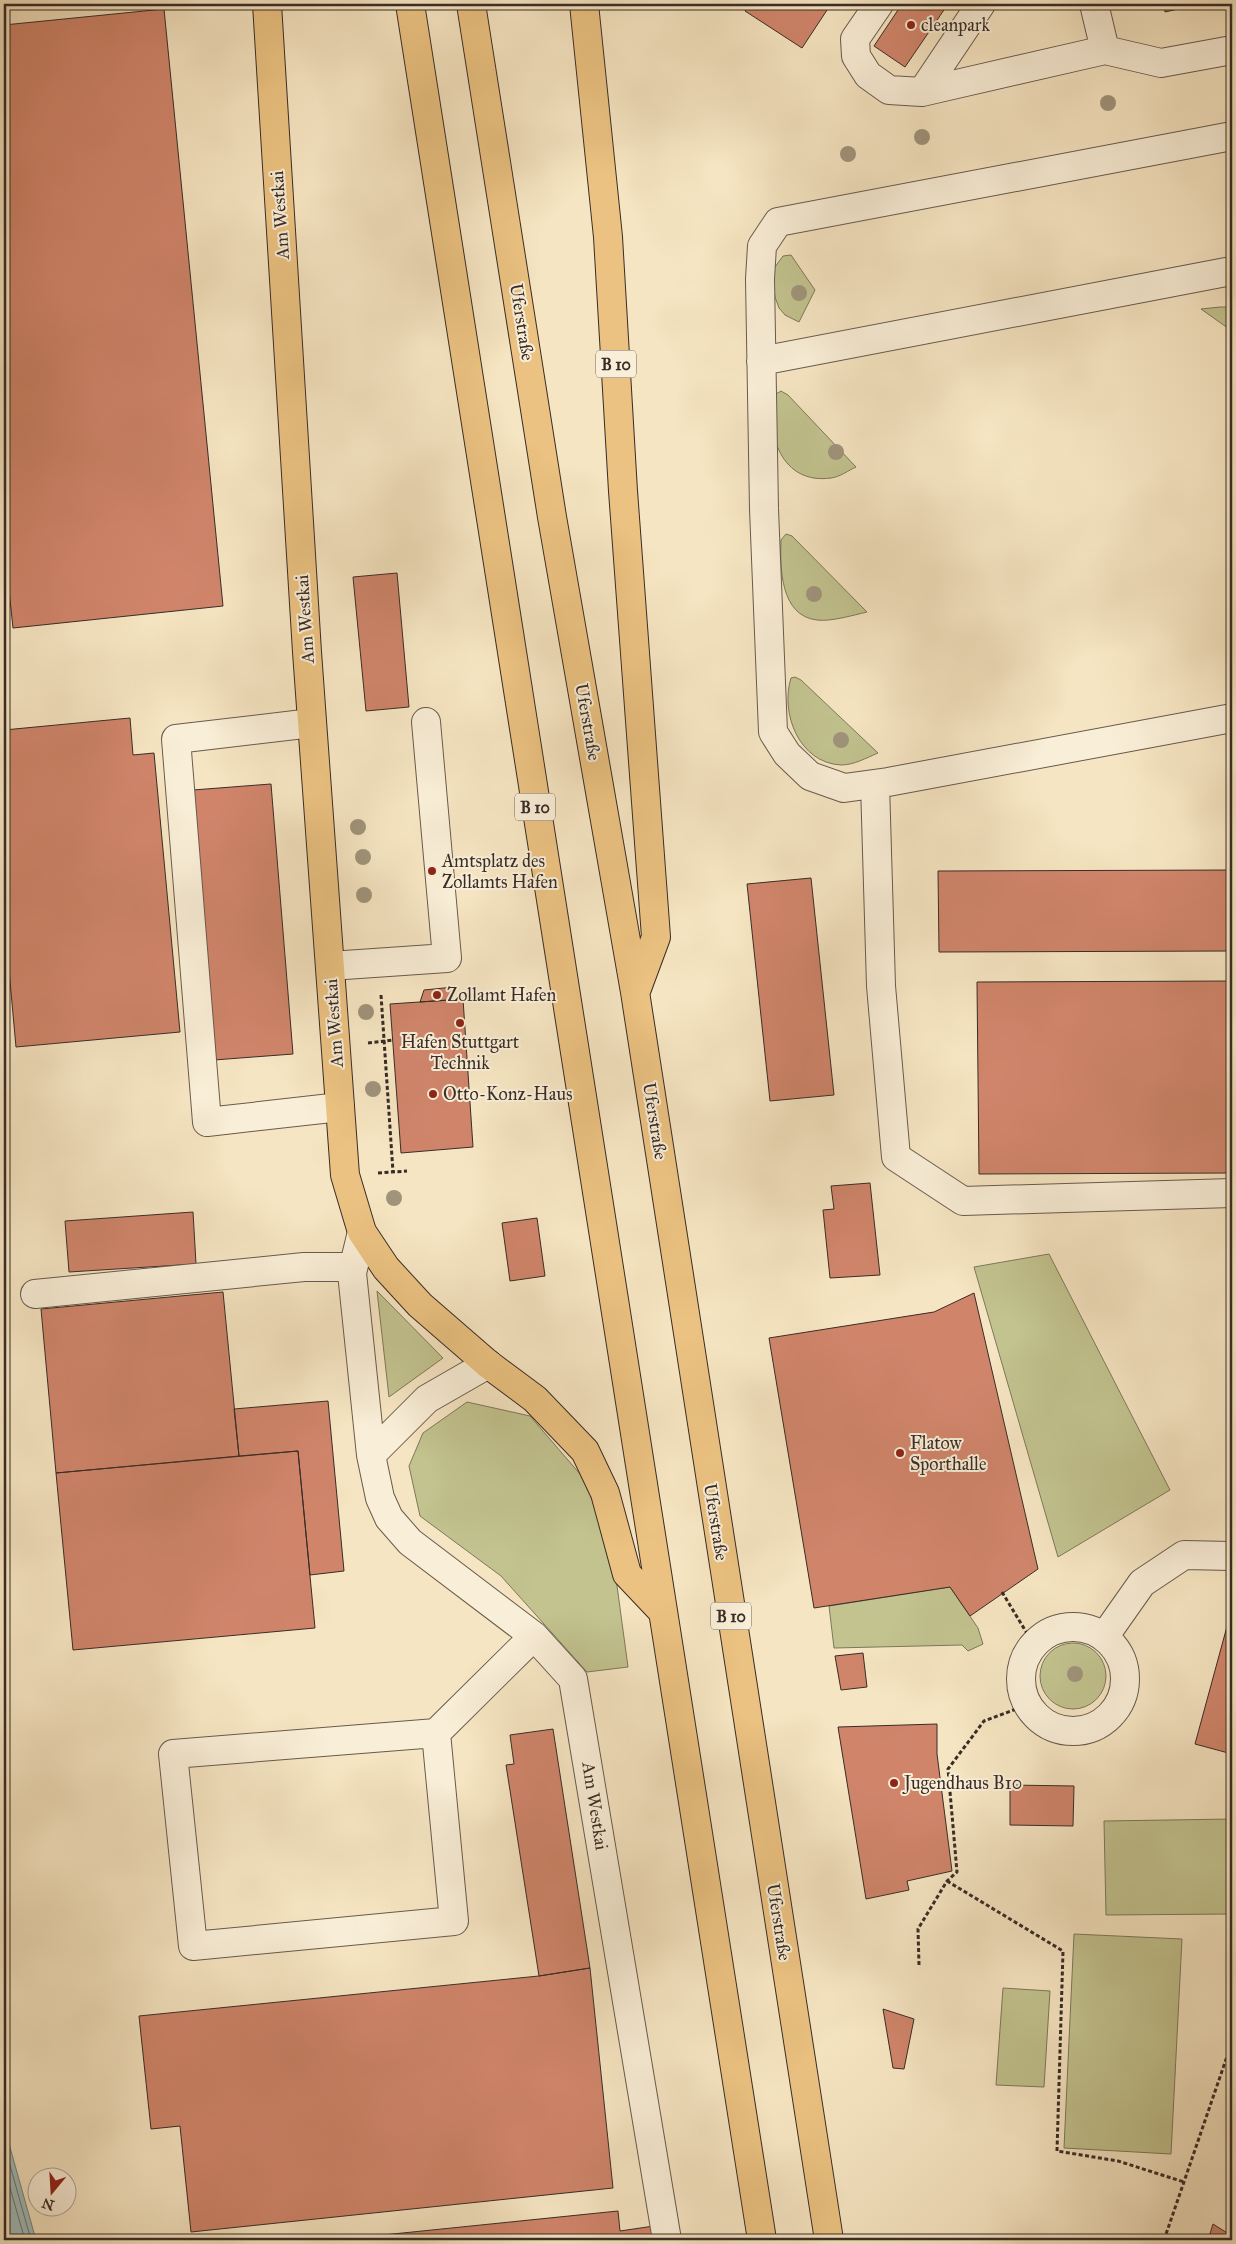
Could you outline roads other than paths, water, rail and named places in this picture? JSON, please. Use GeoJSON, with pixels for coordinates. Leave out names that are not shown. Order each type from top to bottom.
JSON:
{"type":"FeatureCollection","features":[{"type":"Feature","properties":{"kind":"main road","name":"Am Westkai"},"geometry":{"type":"LineString","coordinates":[[266,4],[312,722],[345,1175],[362,1232],[386,1268],[420,1306],[488,1364],[535,1399],[585,1451],[606,1493],[627,1574],[662,1611]]}},
{"type":"Feature","properties":{"kind":"main road","name":"B 10"},"geometry":{"type":"LineString","coordinates":[[410,4],[762,2240]]}},
{"type":"Feature","properties":{"kind":"main road","name":"Uferstraße"},"geometry":{"type":"LineString","coordinates":[[471,4],[552,517],[635,992],[829,2240]]}},
{"type":"Feature","properties":{"kind":"main road","name":"B 10"},"geometry":{"type":"LineString","coordinates":[[584,4],[608,237],[623,491],[656,937],[635,992]]}},
{"type":"Feature","properties":{"kind":"street"},"geometry":{"type":"LineString","coordinates":[[879,4],[855,39],[856,56],[868,75],[889,90],[922,92],[1105,50],[1161,63],[1232,50]]}},
{"type":"Feature","properties":{"kind":"street"},"geometry":{"type":"LineString","coordinates":[[922,92],[980,4]]}},
{"type":"Feature","properties":{"kind":"street"},"geometry":{"type":"LineString","coordinates":[[1094,4],[1105,50]]}},
{"type":"Feature","properties":{"kind":"street"},"geometry":{"type":"LineString","coordinates":[[1232,136],[778,222],[762,246],[760,279],[773,732],[787,754],[810,776],[844,788],[876,784],[1232,718]]}},
{"type":"Feature","properties":{"kind":"street"},"geometry":{"type":"LineString","coordinates":[[761,361],[1226,272],[1232,274]]}},
{"type":"Feature","properties":{"kind":"street"},"geometry":{"type":"LineString","coordinates":[[312,722],[176,739],[207,1122],[340,1106]]}},
{"type":"Feature","properties":{"kind":"street"},"geometry":{"type":"LineString","coordinates":[[330,966],[447,958],[426,722]]}},
{"type":"Feature","properties":{"kind":"street"},"geometry":{"type":"LineString","coordinates":[[876,784],[881,986],[896,1157],[963,1201],[1232,1193]]}},
{"type":"Feature","properties":{"kind":"street","name":"Am Westkai"},"geometry":{"type":"LineString","coordinates":[[362,1232],[352,1273],[371,1455],[380,1498],[389,1518],[410,1542],[534,1636],[574,1679],[667,2240]]}},
{"type":"Feature","properties":{"kind":"street"},"geometry":{"type":"LineString","coordinates":[[35,1294],[304,1267],[353,1267]]}},
{"type":"Feature","properties":{"kind":"street"},"geometry":{"type":"LineString","coordinates":[[371,1455],[427,1399],[488,1364]]}},
{"type":"Feature","properties":{"kind":"street"},"geometry":{"type":"LineString","coordinates":[[1104,1637],[1142,1583],[1184,1555],[1232,1556]]}},
{"type":"Feature","properties":{"kind":"street"},"geometry":{"type":"LineString","coordinates":[[1075,1627],[1091,1630],[1104,1637],[1116,1649],[1124,1664],[1126,1681],[1123,1698],[1114,1713],[1102,1724],[1086,1730],[1069,1732],[1052,1728],[1038,1718],[1027,1705],[1022,1690],[1021,1674],[1025,1658],[1034,1644],[1045,1634],[1060,1628],[1075,1627]]}},
{"type":"Feature","properties":{"kind":"street"},"geometry":{"type":"LineString","coordinates":[[436,1733],[454,1921],[193,1946],[173,1754],[436,1733],[534,1636]]}},
{"type":"Feature","properties":{"kind":"water"},"geometry":{"type":"Polygon","coordinates":[[[4,2126],[36,2240],[4,2240],[4,2126]]]}},
{"type":"Feature","properties":{"kind":"place","name":"cleanpark"},"geometry":{"type":"Point","coordinates":[911,25]}},
{"type":"Feature","properties":{"kind":"place","name":"Amtsplatz des Zollamts Hafen"},"geometry":{"type":"Point","coordinates":[432,871]}},
{"type":"Feature","properties":{"kind":"place","name":"Zollamt Hafen"},"geometry":{"type":"Point","coordinates":[437,995]}},
{"type":"Feature","properties":{"kind":"place","name":"Hafen Stuttgart Technik"},"geometry":{"type":"Point","coordinates":[460,1023]}},
{"type":"Feature","properties":{"kind":"place","name":"Otto-Konz-Haus"},"geometry":{"type":"Point","coordinates":[433,1094]}},
{"type":"Feature","properties":{"kind":"place","name":"Flatow Sporthalle"},"geometry":{"type":"Point","coordinates":[900,1453]}},
{"type":"Feature","properties":{"kind":"place","name":"Jugendhaus B10"},"geometry":{"type":"Point","coordinates":[894,1783]}}]}
